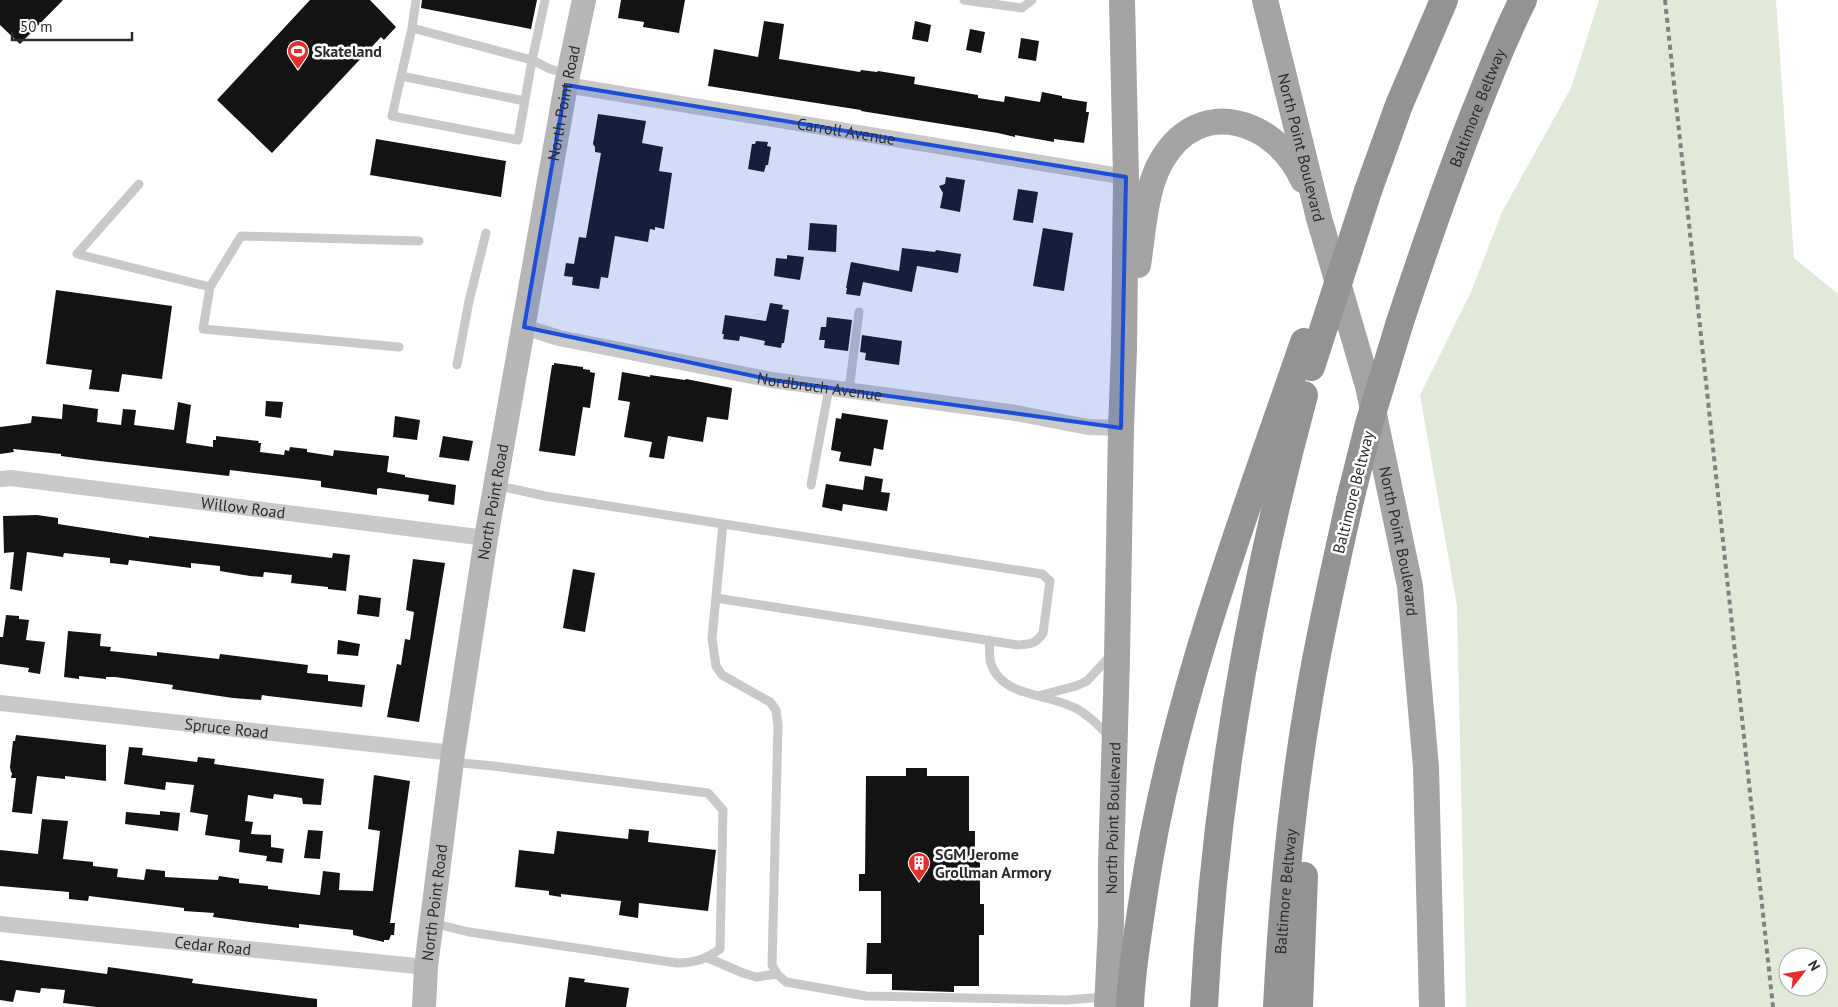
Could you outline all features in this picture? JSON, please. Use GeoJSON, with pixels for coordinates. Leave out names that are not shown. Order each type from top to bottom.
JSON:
{"type":"FeatureCollection","features":[{"type":"Feature","properties":{"kind":"highway"},"geometry":{"type":"LineString","coordinates":[[1114,1004],[1177,730],[1215,604],[1399,105],[1444,0]]}},
{"type":"Feature","properties":{"kind":"highway","name":"Baltimore Beltway"},"geometry":{"type":"LineString","coordinates":[[1277,1007],[1280,938],[1291,822],[1308,705],[1329,592],[1350,500],[1369,424],[1399,324],[1432,227],[1506,32],[1523,0]]}},
{"type":"Feature","properties":{"kind":"highway"},"geometry":{"type":"LineString","coordinates":[[1463,142],[1536,0]]}},
{"type":"Feature","properties":{"kind":"highway"},"geometry":{"type":"LineString","coordinates":[[1204,1007],[1208,936],[1220,817],[1236,702],[1257,589],[1308,354]]}},
{"type":"Feature","properties":{"kind":"highway"},"geometry":{"type":"LineString","coordinates":[[1299,1007],[1307,823],[1335,593],[1350,500]]}},
{"type":"Feature","properties":{"kind":"main road","name":"North Point Boulevard"},"geometry":{"type":"LineString","coordinates":[[1114,1004],[1110,865],[1118,648],[1126,177],[1122,0]]}},
{"type":"Feature","properties":{"kind":"main road","name":"North Point Boulevard"},"geometry":{"type":"LineString","coordinates":[[1265,0],[1319,218],[1368,386],[1410,586],[1426,766],[1432,1007]]}},
{"type":"Feature","properties":{"kind":"main road"},"geometry":{"type":"LineString","coordinates":[[1124,350],[1150,192],[1155,173],[1162,159],[1172,146],[1186,134],[1212,122],[1226,121],[1240,123],[1256,129],[1282,149],[1297,167],[1319,218]]}},
{"type":"Feature","properties":{"kind":"street","name":"North Point Road"},"geometry":{"type":"LineString","coordinates":[[424,1007],[426,967],[452,758],[486,538],[567,79],[584,0]]}},
{"type":"Feature","properties":{"kind":"street","name":"Carroll Avenue"},"geometry":{"type":"LineString","coordinates":[[567,79],[1126,177]]}},
{"type":"Feature","properties":{"kind":"street","name":"Nordbruch Avenue"},"geometry":{"type":"LineString","coordinates":[[524,328],[560,338],[772,380],[1016,413],[1088,427],[1121,428]]}},
{"type":"Feature","properties":{"kind":"street","name":"Willow Road"},"geometry":{"type":"LineString","coordinates":[[0,480],[11,478],[486,538]]}},
{"type":"Feature","properties":{"kind":"street","name":"Spruce Road"},"geometry":{"type":"LineString","coordinates":[[0,703],[452,758]]}},
{"type":"Feature","properties":{"kind":"street","name":"Cedar Road"},"geometry":{"type":"LineString","coordinates":[[0,924],[426,967]]}},
{"type":"Feature","properties":{"kind":"lane"},"geometry":{"type":"LineString","coordinates":[[416,0],[412,28],[392,116],[518,140],[545,0]]}},
{"type":"Feature","properties":{"kind":"lane"},"geometry":{"type":"LineString","coordinates":[[964,0],[1022,8],[1032,0]]}},
{"type":"Feature","properties":{"kind":"lane"},"geometry":{"type":"LineString","coordinates":[[412,28],[532,60],[567,79]]}},
{"type":"Feature","properties":{"kind":"lane"},"geometry":{"type":"LineString","coordinates":[[401,76],[525,101]]}},
{"type":"Feature","properties":{"kind":"lane"},"geometry":{"type":"LineString","coordinates":[[139,184],[77,254],[210,287]]}},
{"type":"Feature","properties":{"kind":"lane"},"geometry":{"type":"LineString","coordinates":[[457,365],[469,301],[486,233]]}},
{"type":"Feature","properties":{"kind":"lane"},"geometry":{"type":"LineString","coordinates":[[399,347],[203,329],[210,287],[241,236],[419,241]]}},
{"type":"Feature","properties":{"kind":"lane"},"geometry":{"type":"LineString","coordinates":[[849,390],[859,312]]}},
{"type":"Feature","properties":{"kind":"lane"},"geometry":{"type":"LineString","coordinates":[[811,485],[829,388]]}},
{"type":"Feature","properties":{"kind":"lane"},"geometry":{"type":"LineString","coordinates":[[495,485],[545,496],[1042,574],[1050,581],[1043,633],[1038,640],[1031,644],[1018,645],[716,598]]}},
{"type":"Feature","properties":{"kind":"lane"},"geometry":{"type":"LineString","coordinates":[[723,524],[712,638],[716,666],[722,675],[770,702],[776,710],[778,726],[772,965],[777,974],[786,982],[866,996],[1041,1003],[1067,1000],[1114,1004]]}},
{"type":"Feature","properties":{"kind":"lane"},"geometry":{"type":"LineString","coordinates":[[989,640],[991,664],[1000,679],[1015,690],[1065,702],[1079,709],[1091,717],[1114,741]]}},
{"type":"Feature","properties":{"kind":"lane"},"geometry":{"type":"LineString","coordinates":[[1038,696],[1076,686],[1086,681],[1118,648]]}},
{"type":"Feature","properties":{"kind":"lane"},"geometry":{"type":"LineString","coordinates":[[432,923],[469,932],[677,963],[694,963],[708,958],[720,948],[723,810],[708,793],[492,766],[452,758]]}},
{"type":"Feature","properties":{"kind":"lane"},"geometry":{"type":"LineString","coordinates":[[708,958],[756,977],[777,974]]}},
{"type":"Feature","properties":{"kind":"lane"},"geometry":{"type":"LineString","coordinates":[[887,996],[887,1007]]}},
{"type":"Feature","properties":{"kind":"highlighted area"},"geometry":{"type":"Polygon","coordinates":[[[566,85],[1126,177],[1121,428],[772,380],[524,327],[566,85]]]}},
{"type":"Feature","properties":{"kind":"green space"},"geometry":{"type":"Polygon","coordinates":[[[1599,0],[1776,0],[1794,258],[1838,294],[1838,1007],[1466,1007],[1457,606],[1420,395],[1471,292],[1502,212],[1571,88],[1599,0]]]}},
{"type":"Feature","properties":{"kind":"building"},"geometry":{"type":"Polygon","coordinates":[[[0,0],[63,0],[20,44],[0,25],[0,0]]]}},
{"type":"Feature","properties":{"kind":"building","name":"Skateland"},"geometry":{"type":"Polygon","coordinates":[[[310,0],[370,0],[396,27],[384,40],[381,37],[272,153],[217,100],[310,0]]]}},
{"type":"Feature","properties":{"kind":"building"},"geometry":{"type":"Polygon","coordinates":[[[422,0],[537,0],[531,29],[421,8],[422,0]]]}},
{"type":"Feature","properties":{"kind":"building"},"geometry":{"type":"Polygon","coordinates":[[[621,0],[685,0],[679,33],[643,27],[644,22],[618,18],[621,0]]]}},
{"type":"Feature","properties":{"kind":"building"},"geometry":{"type":"Polygon","coordinates":[[[764,21],[784,24],[779,59],[860,72],[861,70],[878,71],[915,77],[914,84],[978,95],[978,98],[1004,102],[1005,96],[1040,102],[1042,92],[1062,96],[1062,98],[1087,102],[1086,112],[1089,112],[1084,143],[1054,139],[1054,142],[1015,135],[1015,137],[708,86],[714,49],[758,57],[764,21]]]}},
{"type":"Feature","properties":{"kind":"building"},"geometry":{"type":"Polygon","coordinates":[[[915,21],[931,25],[928,42],[912,39],[915,21]]]}},
{"type":"Feature","properties":{"kind":"building"},"geometry":{"type":"Polygon","coordinates":[[[970,29],[985,32],[981,53],[966,50],[970,29]]]}},
{"type":"Feature","properties":{"kind":"building"},"geometry":{"type":"Polygon","coordinates":[[[1021,38],[1039,41],[1036,61],[1018,58],[1021,38]]]}},
{"type":"Feature","properties":{"kind":"building"},"geometry":{"type":"Polygon","coordinates":[[[598,114],[646,121],[642,143],[663,147],[659,171],[672,173],[664,229],[655,227],[655,230],[650,229],[648,242],[615,236],[608,278],[601,277],[599,289],[572,285],[573,277],[564,276],[566,263],[574,264],[579,237],[586,238],[601,153],[595,152],[593,144],[598,114]]]}},
{"type":"Feature","properties":{"kind":"building"},"geometry":{"type":"Polygon","coordinates":[[[376,139],[506,161],[501,197],[370,175],[376,139]]]}},
{"type":"Feature","properties":{"kind":"building"},"geometry":{"type":"Polygon","coordinates":[[[756,141],[768,142],[767,146],[771,147],[768,165],[766,165],[764,172],[748,169],[752,144],[755,144],[756,141]]]}},
{"type":"Feature","properties":{"kind":"building"},"geometry":{"type":"Polygon","coordinates":[[[946,177],[965,180],[960,212],[940,208],[943,193],[939,186],[945,184],[946,177]]]}},
{"type":"Feature","properties":{"kind":"building"},"geometry":{"type":"Polygon","coordinates":[[[1018,189],[1038,192],[1033,223],[1013,220],[1018,189]]]}},
{"type":"Feature","properties":{"kind":"building"},"geometry":{"type":"Polygon","coordinates":[[[810,223],[837,225],[836,252],[808,250],[810,223]]]}},
{"type":"Feature","properties":{"kind":"building"},"geometry":{"type":"Polygon","coordinates":[[[1043,228],[1073,233],[1064,291],[1033,286],[1043,228]]]}},
{"type":"Feature","properties":{"kind":"building"},"geometry":{"type":"Polygon","coordinates":[[[902,248],[961,254],[958,273],[917,266],[912,292],[863,282],[860,296],[846,294],[851,262],[899,271],[902,248]]]}},
{"type":"Feature","properties":{"kind":"building"},"geometry":{"type":"Polygon","coordinates":[[[787,255],[804,257],[800,280],[774,276],[776,258],[787,259],[787,255]]]}},
{"type":"Feature","properties":{"kind":"building"},"geometry":{"type":"Polygon","coordinates":[[[56,290],[172,306],[162,379],[122,374],[119,392],[89,389],[92,370],[46,364],[56,290]]]}},
{"type":"Feature","properties":{"kind":"building"},"geometry":{"type":"Polygon","coordinates":[[[770,303],[783,305],[782,309],[789,310],[784,343],[782,343],[781,348],[764,345],[765,341],[740,336],[739,341],[723,339],[725,315],[766,321],[770,303]]]}},
{"type":"Feature","properties":{"kind":"building"},"geometry":{"type":"Polygon","coordinates":[[[827,317],[852,320],[848,351],[824,348],[825,340],[819,340],[821,327],[826,327],[827,317]]]}},
{"type":"Feature","properties":{"kind":"building"},"geometry":{"type":"Polygon","coordinates":[[[862,335],[902,341],[899,365],[865,360],[866,353],[860,352],[862,335]]]}},
{"type":"Feature","properties":{"kind":"building"},"geometry":{"type":"Polygon","coordinates":[[[554,363],[583,367],[583,369],[595,373],[590,408],[583,407],[575,456],[539,451],[552,365],[554,363]]]}},
{"type":"Feature","properties":{"kind":"building"},"geometry":{"type":"Polygon","coordinates":[[[622,372],[650,377],[650,375],[686,379],[732,388],[728,420],[707,417],[703,442],[668,436],[664,459],[649,457],[652,442],[624,437],[630,402],[618,400],[622,372]]]}},
{"type":"Feature","properties":{"kind":"building"},"geometry":{"type":"Polygon","coordinates":[[[266,401],[283,402],[281,418],[265,416],[266,401]]]}},
{"type":"Feature","properties":{"kind":"building"},"geometry":{"type":"Polygon","coordinates":[[[178,402],[191,405],[186,443],[213,447],[213,440],[216,440],[216,436],[259,441],[258,443],[261,443],[260,452],[284,455],[285,450],[289,451],[290,447],[307,449],[307,452],[333,456],[334,450],[389,456],[387,472],[405,475],[405,477],[456,485],[454,505],[428,501],[429,495],[379,488],[377,489],[377,495],[321,487],[321,481],[230,470],[229,476],[13,449],[14,452],[0,454],[0,427],[31,423],[32,416],[62,419],[63,404],[98,409],[97,422],[121,425],[123,409],[136,410],[134,425],[174,430],[178,402]]]}},
{"type":"Feature","properties":{"kind":"building"},"geometry":{"type":"Polygon","coordinates":[[[842,413],[888,420],[883,450],[874,448],[871,466],[839,461],[841,452],[831,450],[836,418],[841,419],[842,413]]]}},
{"type":"Feature","properties":{"kind":"building"},"geometry":{"type":"Polygon","coordinates":[[[395,416],[420,420],[417,440],[393,437],[395,416]]]}},
{"type":"Feature","properties":{"kind":"building"},"geometry":{"type":"Polygon","coordinates":[[[443,436],[473,441],[469,461],[439,457],[443,436]]]}},
{"type":"Feature","properties":{"kind":"building"},"geometry":{"type":"Polygon","coordinates":[[[865,476],[883,479],[881,492],[890,493],[887,511],[843,504],[842,511],[822,507],[826,484],[863,490],[865,476]]]}},
{"type":"Feature","properties":{"kind":"building"},"geometry":{"type":"Polygon","coordinates":[[[37,515],[58,518],[58,524],[149,538],[149,536],[332,558],[333,553],[350,555],[346,591],[291,583],[292,575],[264,572],[263,577],[250,576],[220,571],[220,566],[191,563],[191,568],[129,560],[128,565],[110,563],[110,558],[64,553],[63,557],[27,552],[22,591],[10,589],[14,552],[4,553],[3,516],[37,515]]]}},
{"type":"Feature","properties":{"kind":"building"},"geometry":{"type":"Polygon","coordinates":[[[413,559],[445,563],[419,722],[387,717],[397,664],[401,665],[405,639],[410,640],[414,612],[406,610],[413,559]]]}},
{"type":"Feature","properties":{"kind":"building"},"geometry":{"type":"Polygon","coordinates":[[[573,569],[595,573],[585,632],[563,628],[573,569]]]}},
{"type":"Feature","properties":{"kind":"building"},"geometry":{"type":"Polygon","coordinates":[[[359,595],[381,598],[379,617],[357,614],[359,595]]]}},
{"type":"Feature","properties":{"kind":"building"},"geometry":{"type":"Polygon","coordinates":[[[6,615],[19,616],[19,619],[29,620],[26,640],[45,642],[40,674],[28,672],[29,668],[0,664],[0,637],[3,637],[6,615]]]}},
{"type":"Feature","properties":{"kind":"building"},"geometry":{"type":"Polygon","coordinates":[[[68,631],[101,634],[100,646],[111,647],[110,651],[157,656],[157,652],[219,659],[220,654],[308,665],[307,673],[328,675],[328,681],[365,685],[362,707],[262,695],[261,700],[233,698],[172,689],[173,685],[115,677],[106,677],[106,679],[79,676],[79,679],[64,677],[68,631]]]}},
{"type":"Feature","properties":{"kind":"building"},"geometry":{"type":"Polygon","coordinates":[[[338,640],[360,644],[358,656],[337,654],[338,640]]]}},
{"type":"Feature","properties":{"kind":"building"},"geometry":{"type":"Polygon","coordinates":[[[16,735],[106,745],[106,781],[65,776],[65,779],[37,776],[32,814],[12,812],[16,778],[11,778],[10,767],[13,741],[15,741],[16,735]]]}},
{"type":"Feature","properties":{"kind":"building"},"geometry":{"type":"Polygon","coordinates":[[[129,747],[143,748],[142,755],[197,762],[198,757],[215,759],[214,764],[324,779],[321,805],[303,804],[302,798],[274,794],[273,799],[248,795],[245,821],[253,822],[251,834],[271,835],[271,847],[284,849],[282,863],[266,861],[267,856],[239,852],[240,840],[205,835],[208,815],[190,812],[194,785],[166,782],[165,790],[124,784],[129,747]]]}},
{"type":"Feature","properties":{"kind":"building","name":"SGM Jerome Grollman Armory"},"geometry":{"type":"Polygon","coordinates":[[[906,768],[927,768],[927,776],[969,776],[969,831],[975,831],[975,853],[980,853],[980,904],[984,904],[984,935],[979,935],[979,986],[954,986],[954,992],[892,990],[892,974],[866,974],[867,943],[881,943],[881,891],[859,891],[859,874],[865,874],[866,776],[906,776],[906,768]]]}},
{"type":"Feature","properties":{"kind":"building"},"geometry":{"type":"Polygon","coordinates":[[[374,775],[410,781],[390,923],[395,923],[394,935],[391,935],[389,940],[384,940],[384,942],[353,935],[353,930],[299,924],[299,928],[250,922],[213,917],[214,913],[184,911],[184,908],[89,896],[88,901],[69,899],[69,892],[0,886],[0,850],[38,854],[42,819],[68,821],[63,859],[93,862],[93,866],[118,869],[117,877],[144,880],[146,869],[165,871],[165,877],[218,880],[219,876],[239,879],[239,883],[268,886],[268,889],[320,895],[323,871],[340,873],[339,890],[373,891],[380,831],[368,829],[374,775]]]}},
{"type":"Feature","properties":{"kind":"building"},"geometry":{"type":"Polygon","coordinates":[[[160,811],[180,813],[178,831],[125,824],[126,812],[160,815],[160,811]]]}},
{"type":"Feature","properties":{"kind":"building"},"geometry":{"type":"Polygon","coordinates":[[[629,829],[649,831],[648,842],[716,850],[708,911],[639,903],[638,918],[619,915],[621,901],[561,894],[561,897],[549,895],[549,891],[515,887],[519,850],[554,854],[557,831],[628,839],[629,829]]]}},
{"type":"Feature","properties":{"kind":"building"},"geometry":{"type":"Polygon","coordinates":[[[308,830],[323,831],[320,859],[304,858],[308,830]]]}},
{"type":"Feature","properties":{"kind":"building"},"geometry":{"type":"Polygon","coordinates":[[[0,960],[107,974],[108,967],[193,979],[192,983],[317,999],[317,1007],[97,1007],[63,1003],[65,990],[41,988],[40,993],[16,990],[13,1002],[0,1000],[0,960]]]}},
{"type":"Feature","properties":{"kind":"building"},"geometry":{"type":"Polygon","coordinates":[[[569,977],[585,979],[584,982],[629,988],[626,1007],[565,1007],[569,977]]]}},
{"type":"Feature","properties":{"kind":"railway"},"geometry":{"type":"LineString","coordinates":[[1665,0],[1773,1007]]}},
{"type":"Feature","properties":{"kind":"place","name":"Skateland"},"geometry":{"type":"Point","coordinates":[298,70]}},
{"type":"Feature","properties":{"kind":"place","name":"SGM Jerome Grollman Armory"},"geometry":{"type":"Point","coordinates":[919,882]}}]}
